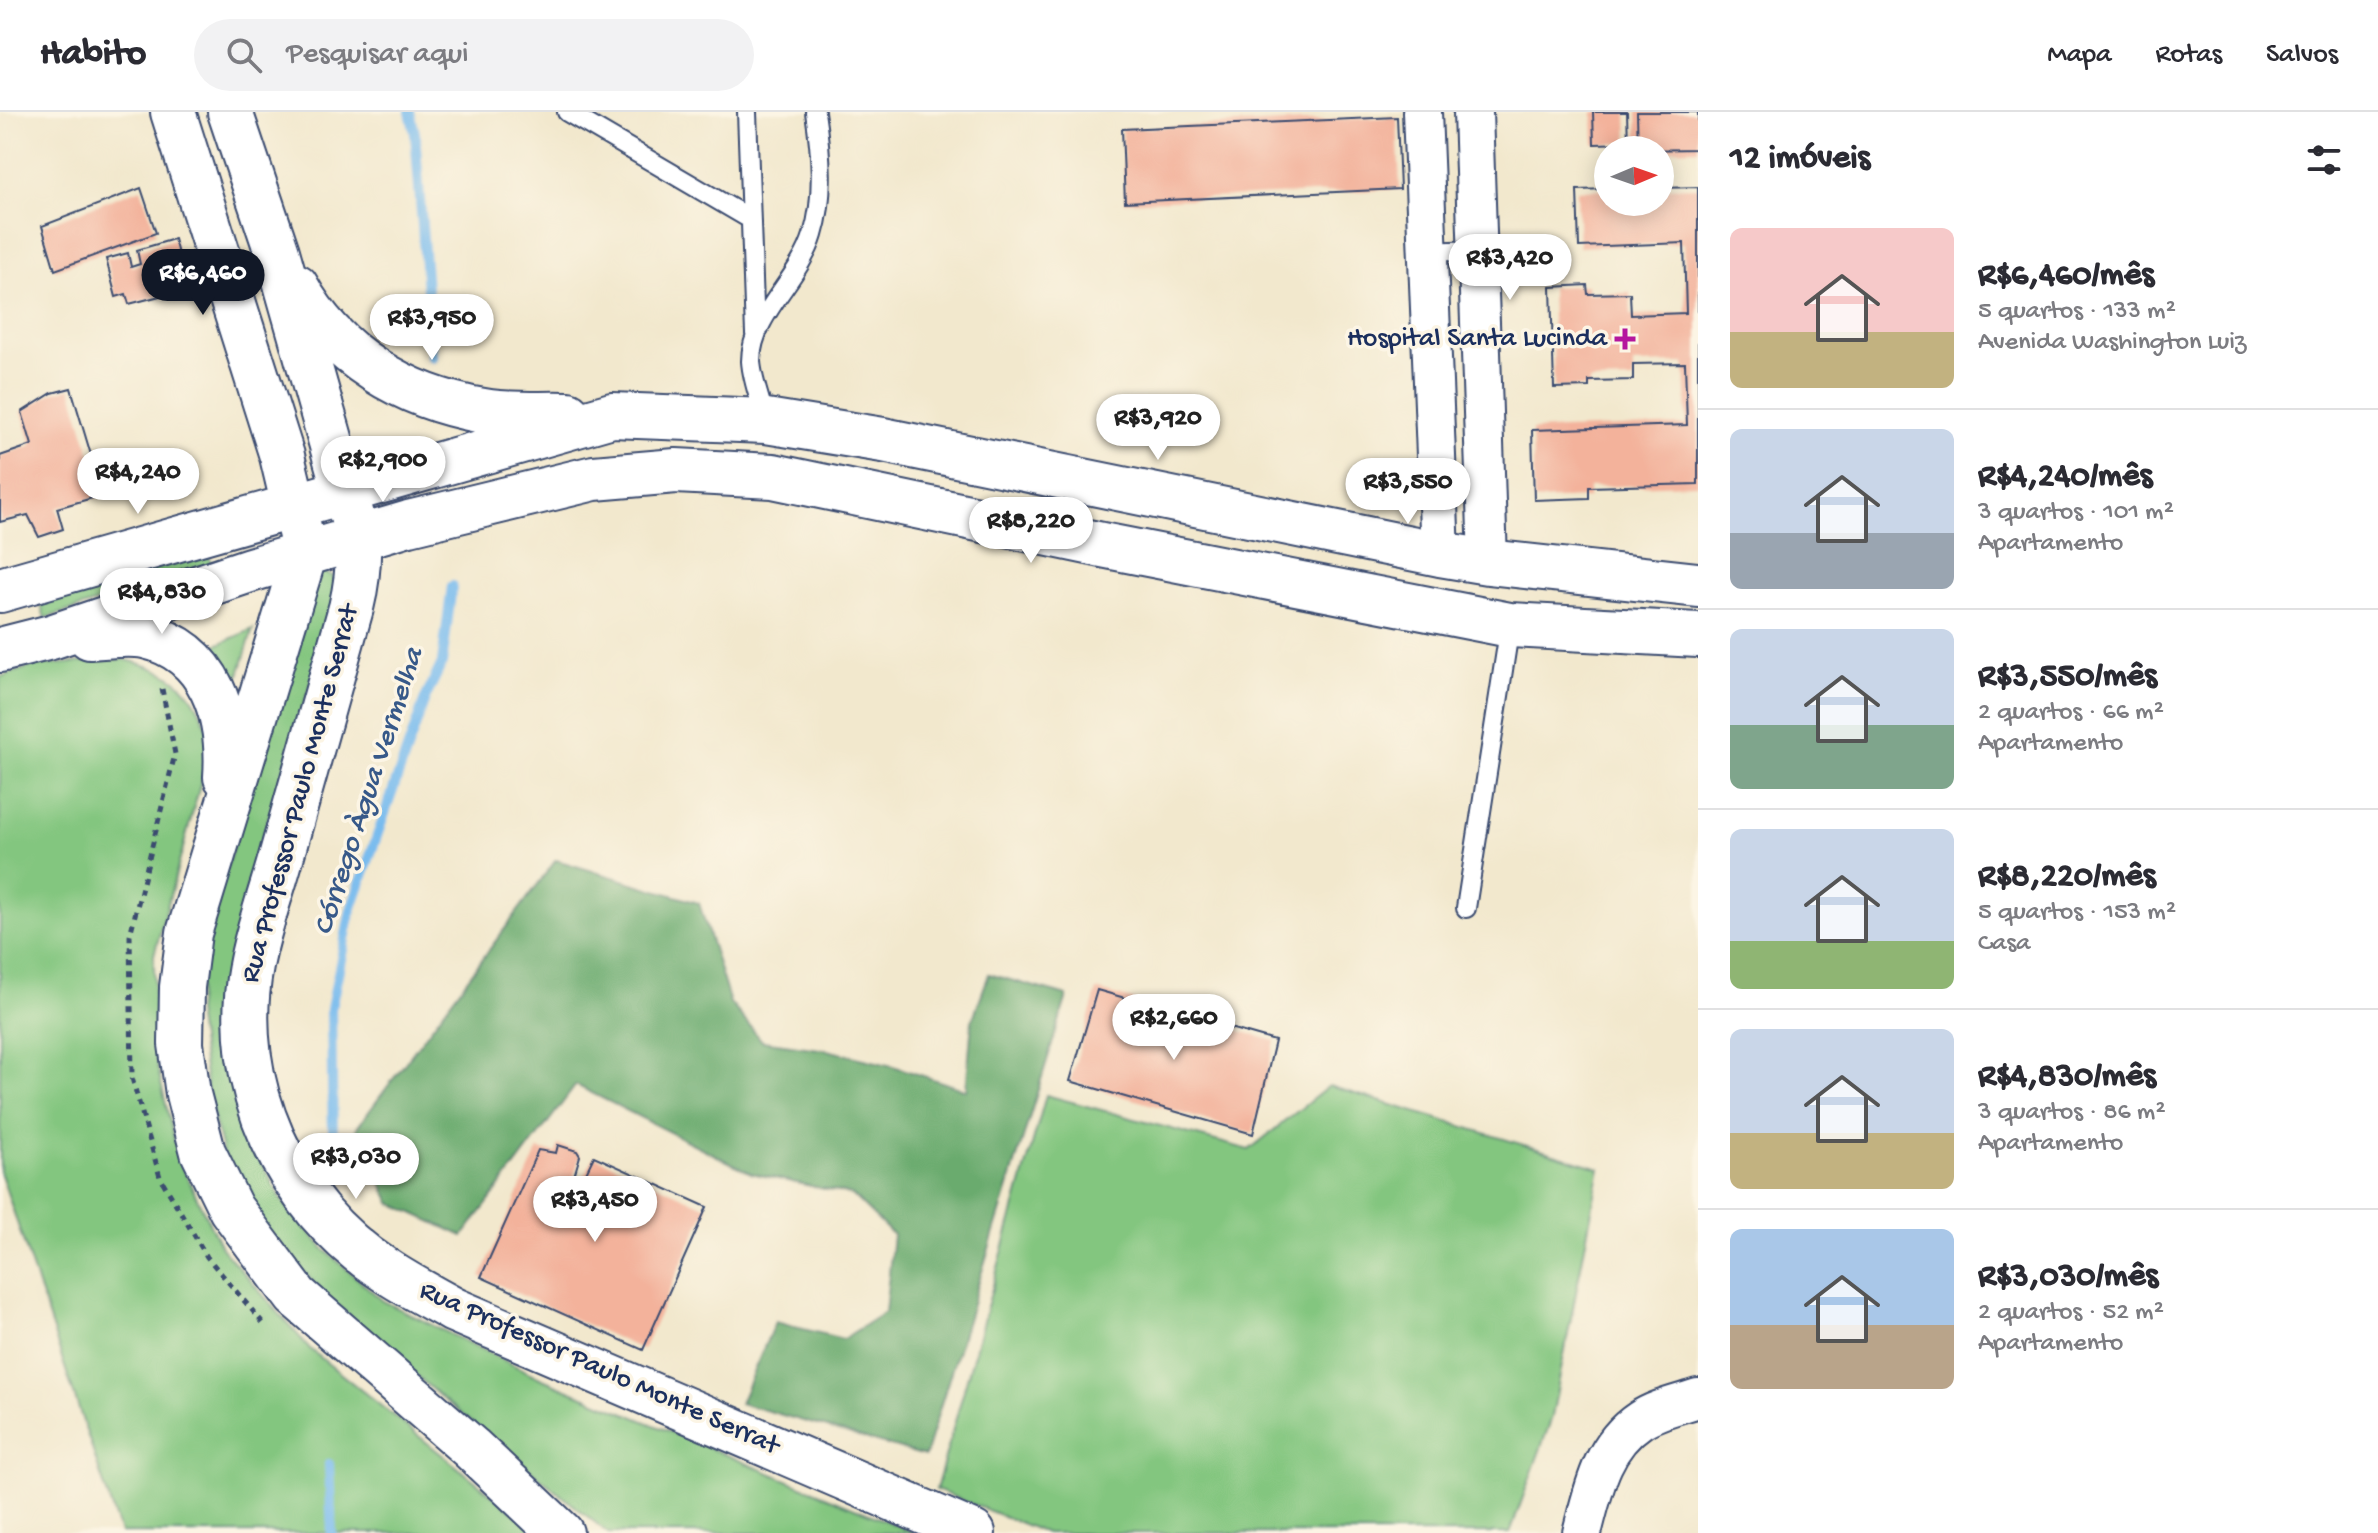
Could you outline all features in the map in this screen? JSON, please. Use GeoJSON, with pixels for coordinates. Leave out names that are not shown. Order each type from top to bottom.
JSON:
{"type":"FeatureCollection","features":[{"type":"Feature","properties":{"kind":"main road"},"geometry":{"type":"LineString","coordinates":[[173,112],[295,504],[305,553],[189,933],[182,987],[181,1044],[188,1094],[203,1152],[231,1209],[296,1296],[471,1448],[561,1533]]}},
{"type":"Feature","properties":{"kind":"main road"},"geometry":{"type":"LineString","coordinates":[[230,112],[277,252],[311,313],[355,357],[411,391],[484,411],[766,421],[945,452],[1440,554],[1698,585]]}},
{"type":"Feature","properties":{"kind":"main road","name":"Rua Professor Paulo Monte Serrat"},"geometry":{"type":"LineString","coordinates":[[277,252],[358,537],[357,580],[351,608],[251,966],[245,1029],[252,1078],[267,1129],[291,1177],[339,1234],[384,1270],[454,1310],[973,1533]]}},
{"type":"Feature","properties":{"kind":"main road"},"geometry":{"type":"LineString","coordinates":[[0,590],[612,415]]}},
{"type":"Feature","properties":{"kind":"main road"},"geometry":{"type":"LineString","coordinates":[[0,650],[51,637],[358,537],[594,478],[676,471],[773,476],[1102,545],[1510,625],[1698,635]]}},
{"type":"Feature","properties":{"kind":"main road"},"geometry":{"type":"LineString","coordinates":[[0,567],[47,576]]}},
{"type":"Feature","properties":{"kind":"main road"},"geometry":{"type":"LineString","coordinates":[[51,637],[144,636],[175,647],[201,669],[216,694],[228,750],[223,828]]}},
{"type":"Feature","properties":{"kind":"street"},"geometry":{"type":"LineString","coordinates":[[1422,112],[1440,554]]}},
{"type":"Feature","properties":{"kind":"street"},"geometry":{"type":"LineString","coordinates":[[1473,112],[1488,562]]}},
{"type":"Feature","properties":{"kind":"street"},"geometry":{"type":"LineString","coordinates":[[1582,1533],[1597,1474],[1618,1437],[1642,1418],[1698,1398]]}},
{"type":"Feature","properties":{"kind":"lane"},"geometry":{"type":"LineString","coordinates":[[567,112],[750,219]]}},
{"type":"Feature","properties":{"kind":"lane"},"geometry":{"type":"LineString","coordinates":[[747,112],[755,334],[751,363],[766,421]]}},
{"type":"Feature","properties":{"kind":"lane"},"geometry":{"type":"LineString","coordinates":[[755,334],[796,273],[813,235],[821,191],[815,112]]}},
{"type":"Feature","properties":{"kind":"lane"},"geometry":{"type":"LineString","coordinates":[[1427,252],[1477,250]]}},
{"type":"Feature","properties":{"kind":"lane"},"geometry":{"type":"LineString","coordinates":[[1466,908],[1510,625]]}},
{"type":"Feature","properties":{"kind":"green space"},"geometry":{"type":"Polygon","coordinates":[[[207,550],[213,568],[45,618],[39,599],[207,550]]]}},
{"type":"Feature","properties":{"kind":"green space"},"geometry":{"type":"Polygon","coordinates":[[[321,571],[333,576],[339,593],[247,886],[231,959],[250,1141],[283,1202],[325,1250],[383,1301],[540,1378],[915,1533],[608,1533],[443,1399],[319,1289],[262,1225],[224,1159],[207,1090],[196,1012],[205,935],[321,571]]]}},
{"type":"Feature","properties":{"kind":"green space"},"geometry":{"type":"Polygon","coordinates":[[[253,629],[234,691],[207,649],[253,629]]]}},
{"type":"Feature","properties":{"kind":"green space"},"geometry":{"type":"Polygon","coordinates":[[[123,659],[158,670],[181,685],[198,707],[212,741],[154,955],[155,1057],[179,1161],[221,1247],[311,1350],[540,1533],[120,1533],[0,1171],[0,677],[33,666],[123,659]]]}},
{"type":"Feature","properties":{"kind":"green space"},"geometry":{"type":"Polygon","coordinates":[[[556,860],[699,903],[730,1003],[762,1041],[827,1050],[893,1066],[966,1090],[972,1021],[989,974],[1067,996],[925,1456],[740,1403],[775,1322],[843,1339],[885,1312],[893,1235],[852,1195],[751,1173],[576,1085],[463,1236],[391,1203],[356,1129],[556,860]]]}},
{"type":"Feature","properties":{"kind":"green space"},"geometry":{"type":"Polygon","coordinates":[[[1329,1086],[1600,1168],[1552,1417],[1510,1533],[1046,1533],[936,1490],[1046,1095],[1249,1150],[1329,1086]]]}},
{"type":"Feature","properties":{"kind":"building"},"geometry":{"type":"Polygon","coordinates":[[[1593,112],[1627,112],[1628,136],[1594,136],[1594,144],[1593,112]]]}},
{"type":"Feature","properties":{"kind":"building"},"geometry":{"type":"Polygon","coordinates":[[[1637,112],[1698,112],[1698,149],[1674,149],[1674,136],[1638,136],[1637,112]]]}},
{"type":"Feature","properties":{"kind":"building"},"geometry":{"type":"Polygon","coordinates":[[[1397,117],[1400,189],[1125,202],[1122,129],[1397,117]]]}},
{"type":"Feature","properties":{"kind":"building","name":"Hospital Santa Lucinda"},"geometry":{"type":"Polygon","coordinates":[[[1698,187],[1698,484],[1589,487],[1589,498],[1534,500],[1532,430],[1687,425],[1685,363],[1633,364],[1633,380],[1589,381],[1589,387],[1554,388],[1551,287],[1587,285],[1588,294],[1630,293],[1631,315],[1686,313],[1684,243],[1579,247],[1577,190],[1594,189],[1594,216],[1674,216],[1674,188],[1698,187]]]}},
{"type":"Feature","properties":{"kind":"building"},"geometry":{"type":"Polygon","coordinates":[[[141,188],[156,233],[55,270],[42,226],[141,188]]]}},
{"type":"Feature","properties":{"kind":"building"},"geometry":{"type":"Polygon","coordinates":[[[174,239],[187,289],[129,304],[126,294],[116,297],[106,259],[128,253],[131,267],[140,264],[137,250],[174,239]]]}},
{"type":"Feature","properties":{"kind":"building"},"geometry":{"type":"Polygon","coordinates":[[[71,388],[103,495],[57,508],[63,529],[39,537],[28,515],[0,522],[0,456],[32,445],[22,412],[52,393],[71,388]]]}},
{"type":"Feature","properties":{"kind":"building"},"geometry":{"type":"Polygon","coordinates":[[[1097,990],[1275,1041],[1253,1134],[1070,1081],[1097,990]]]}},
{"type":"Feature","properties":{"kind":"building"},"geometry":{"type":"Polygon","coordinates":[[[558,1145],[577,1151],[580,1156],[574,1176],[583,1179],[594,1156],[707,1207],[643,1350],[481,1277],[538,1150],[556,1153],[558,1145]]]}},
{"type":"Feature","properties":{"kind":"waterway"},"geometry":{"type":"LineString","coordinates":[[410,112],[415,133],[432,357]]}},
{"type":"Feature","properties":{"kind":"waterway","name":"Córrego Àgua Vermelha"},"geometry":{"type":"LineString","coordinates":[[338,1204],[333,1139],[331,1008],[351,910],[425,699],[442,663],[452,586]]}},
{"type":"Feature","properties":{"kind":"waterway","name":"Córrego Àgua Vermelha"},"geometry":{"type":"LineString","coordinates":[[329,1464],[332,1533]]}},
{"type":"Feature","properties":{"kind":"place","name":"Hospital Santa Lucinda"},"geometry":{"type":"Point","coordinates":[1625,339]}}]}
